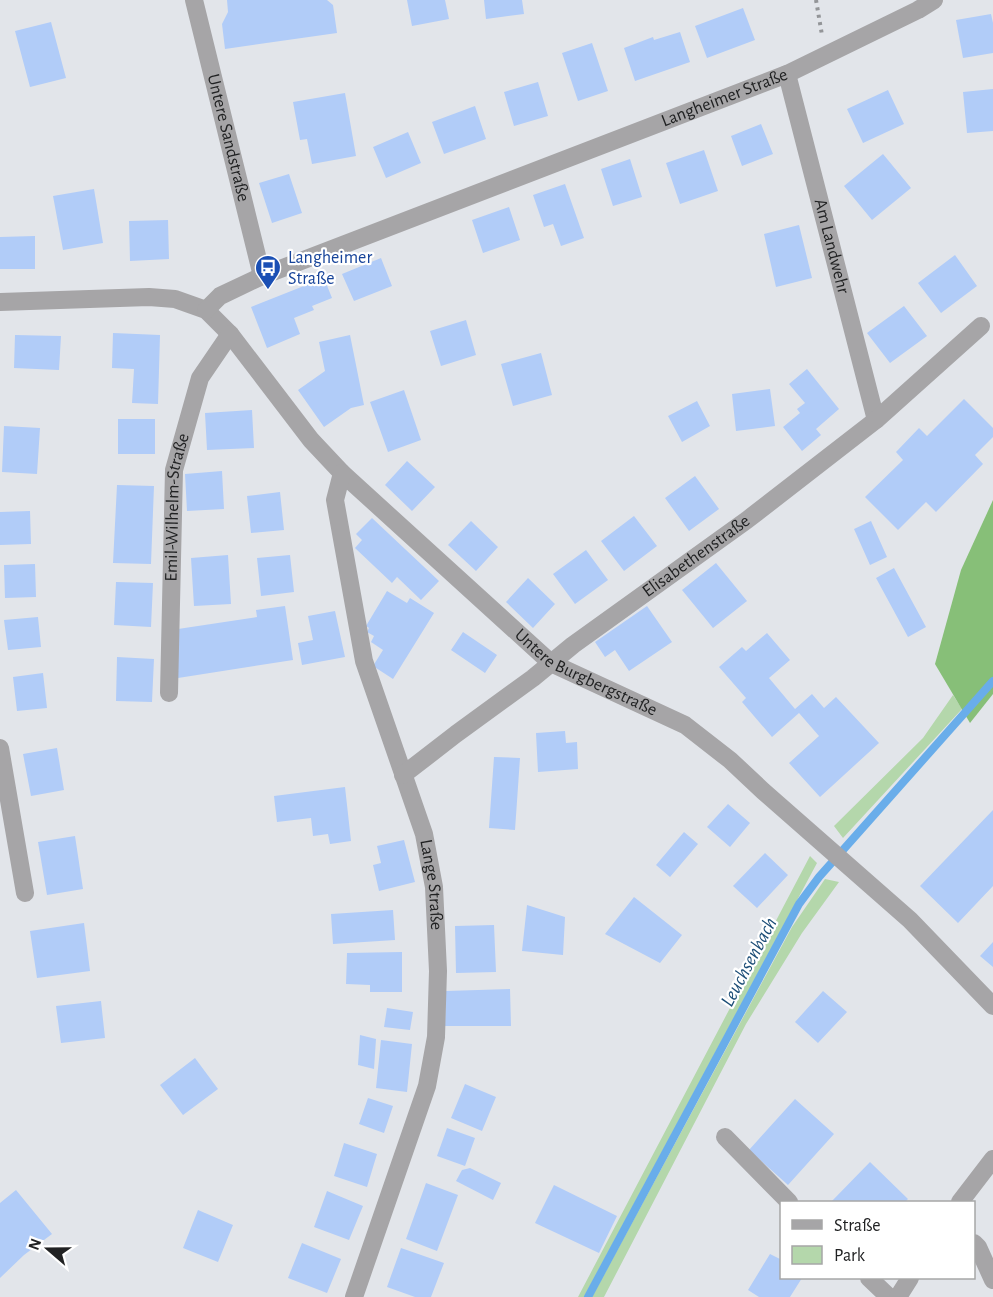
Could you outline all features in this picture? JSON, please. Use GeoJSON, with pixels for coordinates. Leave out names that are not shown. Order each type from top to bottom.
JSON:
{"type":"FeatureCollection","features":[{"type":"Feature","properties":{"kind":"street","name":"Untere Sandstraße"},"geometry":{"type":"LineString","coordinates":[[194,0],[262,276]]}},
{"type":"Feature","properties":{"kind":"street","name":"Langheimer Straße"},"geometry":{"type":"LineString","coordinates":[[206,310],[220,296],[262,276],[787,74],[934,0]]}},
{"type":"Feature","properties":{"kind":"street","name":"Am Landwehr"},"geometry":{"type":"LineString","coordinates":[[787,74],[876,420]]}},
{"type":"Feature","properties":{"kind":"street"},"geometry":{"type":"LineString","coordinates":[[0,302],[149,297],[175,299],[206,310]]}},
{"type":"Feature","properties":{"kind":"street","name":"Untere Burgbergstraße"},"geometry":{"type":"LineString","coordinates":[[206,310],[230,333],[311,440],[342,473],[550,663],[685,725],[730,760],[910,920],[993,1006]]}},
{"type":"Feature","properties":{"kind":"street","name":"Elisabethenstraße"},"geometry":{"type":"LineString","coordinates":[[404,775],[550,663],[747,520],[876,420],[981,327]]}},
{"type":"Feature","properties":{"kind":"street","name":"Emil-Wilhelm-Straße"},"geometry":{"type":"LineString","coordinates":[[169,693],[174,470],[200,378],[230,333]]}},
{"type":"Feature","properties":{"kind":"street","name":"Lange Straße"},"geometry":{"type":"LineString","coordinates":[[342,473],[335,500],[364,662],[424,834],[434,887],[438,970],[436,1037],[427,1086],[354,1297]]}},
{"type":"Feature","properties":{"kind":"street"},"geometry":{"type":"LineString","coordinates":[[0,748],[25,893]]}},
{"type":"Feature","properties":{"kind":"street"},"geometry":{"type":"LineString","coordinates":[[725,1137],[787,1201]]}},
{"type":"Feature","properties":{"kind":"street"},"geometry":{"type":"LineString","coordinates":[[962,1201],[993,1159]]}},
{"type":"Feature","properties":{"kind":"street"},"geometry":{"type":"LineString","coordinates":[[975,1244],[993,1280]]}},
{"type":"Feature","properties":{"kind":"street"},"geometry":{"type":"LineString","coordinates":[[871,1279],[889,1297]]}},
{"type":"Feature","properties":{"kind":"street"},"geometry":{"type":"LineString","coordinates":[[898,1297],[909,1279]]}},
{"type":"Feature","properties":{"kind":"path"},"geometry":{"type":"LineString","coordinates":[[816,0],[826,54]]}},
{"type":"Feature","properties":{"kind":"green space"},"geometry":{"type":"Polygon","coordinates":[[[993,500],[993,694],[970,723],[935,664],[961,570],[993,500]]]}},
{"type":"Feature","properties":{"kind":"green space"},"geometry":{"type":"Polygon","coordinates":[[[953,695],[962,709],[843,838],[834,826],[923,738],[953,695]]]}},
{"type":"Feature","properties":{"kind":"green space"},"geometry":{"type":"Polygon","coordinates":[[[810,856],[817,863],[584,1297],[578,1297],[810,856]]]}},
{"type":"Feature","properties":{"kind":"green space"},"geometry":{"type":"Polygon","coordinates":[[[825,879],[839,882],[802,933],[746,1024],[604,1297],[592,1297],[792,927],[825,879]]]}},
{"type":"Feature","properties":{"kind":"building"},"geometry":{"type":"Polygon","coordinates":[[[227,0],[327,0],[333,5],[337,33],[225,49],[222,24],[228,12],[227,0]]]}},
{"type":"Feature","properties":{"kind":"building"},"geometry":{"type":"Polygon","coordinates":[[[407,0],[445,0],[449,19],[412,26],[407,0]]]}},
{"type":"Feature","properties":{"kind":"building"},"geometry":{"type":"Polygon","coordinates":[[[484,0],[522,0],[524,14],[486,19],[484,0]]]}},
{"type":"Feature","properties":{"kind":"building"},"geometry":{"type":"Polygon","coordinates":[[[743,8],[755,40],[707,58],[695,26],[743,8]]]}},
{"type":"Feature","properties":{"kind":"building"},"geometry":{"type":"Polygon","coordinates":[[[991,14],[993,53],[963,58],[956,20],[991,14]]]}},
{"type":"Feature","properties":{"kind":"building"},"geometry":{"type":"Polygon","coordinates":[[[51,22],[66,78],[30,87],[15,31],[51,22]]]}},
{"type":"Feature","properties":{"kind":"building"},"geometry":{"type":"Polygon","coordinates":[[[680,32],[690,62],[635,81],[624,48],[653,37],[654,40],[680,32]]]}},
{"type":"Feature","properties":{"kind":"building"},"geometry":{"type":"Polygon","coordinates":[[[592,43],[608,91],[578,101],[562,53],[592,43]]]}},
{"type":"Feature","properties":{"kind":"building"},"geometry":{"type":"Polygon","coordinates":[[[538,82],[548,116],[514,126],[504,92],[538,82]]]}},
{"type":"Feature","properties":{"kind":"building"},"geometry":{"type":"Polygon","coordinates":[[[993,89],[993,131],[967,133],[963,92],[993,89]]]}},
{"type":"Feature","properties":{"kind":"building"},"geometry":{"type":"Polygon","coordinates":[[[888,90],[904,124],[863,143],[847,109],[888,90]]]}},
{"type":"Feature","properties":{"kind":"building"},"geometry":{"type":"Polygon","coordinates":[[[345,93],[356,156],[312,164],[307,139],[300,140],[293,102],[345,93]]]}},
{"type":"Feature","properties":{"kind":"building"},"geometry":{"type":"Polygon","coordinates":[[[475,106],[486,139],[444,154],[432,122],[475,106]]]}},
{"type":"Feature","properties":{"kind":"building"},"geometry":{"type":"Polygon","coordinates":[[[761,124],[773,154],[742,166],[731,136],[761,124]]]}},
{"type":"Feature","properties":{"kind":"building"},"geometry":{"type":"Polygon","coordinates":[[[408,132],[421,163],[386,178],[373,147],[408,132]]]}},
{"type":"Feature","properties":{"kind":"building"},"geometry":{"type":"Polygon","coordinates":[[[704,150],[718,191],[680,204],[666,163],[704,150]]]}},
{"type":"Feature","properties":{"kind":"building"},"geometry":{"type":"Polygon","coordinates":[[[883,154],[911,188],[872,220],[844,186],[883,154]]]}},
{"type":"Feature","properties":{"kind":"building"},"geometry":{"type":"Polygon","coordinates":[[[630,159],[642,197],[613,206],[601,169],[630,159]]]}},
{"type":"Feature","properties":{"kind":"building"},"geometry":{"type":"Polygon","coordinates":[[[289,174],[302,213],[272,223],[259,183],[289,174]]]}},
{"type":"Feature","properties":{"kind":"building"},"geometry":{"type":"Polygon","coordinates":[[[565,184],[584,238],[561,246],[553,224],[544,227],[533,195],[565,184]]]}},
{"type":"Feature","properties":{"kind":"building"},"geometry":{"type":"Polygon","coordinates":[[[94,189],[103,243],[63,250],[53,196],[94,189]]]}},
{"type":"Feature","properties":{"kind":"building"},"geometry":{"type":"Polygon","coordinates":[[[509,207],[520,240],[483,253],[472,220],[509,207]]]}},
{"type":"Feature","properties":{"kind":"building"},"geometry":{"type":"Polygon","coordinates":[[[168,220],[169,259],[130,261],[129,221],[168,220]]]}},
{"type":"Feature","properties":{"kind":"building"},"geometry":{"type":"Polygon","coordinates":[[[799,225],[812,278],[776,287],[764,234],[799,225]]]}},
{"type":"Feature","properties":{"kind":"building"},"geometry":{"type":"Polygon","coordinates":[[[35,236],[35,269],[0,269],[0,237],[35,236]]]}},
{"type":"Feature","properties":{"kind":"building"},"geometry":{"type":"Polygon","coordinates":[[[955,255],[977,286],[941,313],[918,283],[955,255]]]}},
{"type":"Feature","properties":{"kind":"building"},"geometry":{"type":"Polygon","coordinates":[[[381,258],[392,286],[354,301],[342,274],[381,258]]]}},
{"type":"Feature","properties":{"kind":"building"},"geometry":{"type":"Polygon","coordinates":[[[324,278],[332,298],[312,306],[314,310],[294,318],[300,334],[267,348],[251,307],[324,278]]]}},
{"type":"Feature","properties":{"kind":"building"},"geometry":{"type":"Polygon","coordinates":[[[904,306],[927,336],[890,363],[867,333],[904,306]]]}},
{"type":"Feature","properties":{"kind":"building"},"geometry":{"type":"Polygon","coordinates":[[[466,320],[476,355],[441,366],[430,331],[466,320]]]}},
{"type":"Feature","properties":{"kind":"building"},"geometry":{"type":"Polygon","coordinates":[[[113,333],[160,335],[158,404],[132,403],[134,369],[112,368],[113,333]]]}},
{"type":"Feature","properties":{"kind":"building"},"geometry":{"type":"Polygon","coordinates":[[[15,335],[61,336],[59,370],[14,368],[15,335]]]}},
{"type":"Feature","properties":{"kind":"building"},"geometry":{"type":"Polygon","coordinates":[[[350,335],[364,405],[351,408],[324,427],[298,390],[325,371],[319,342],[350,335]]]}},
{"type":"Feature","properties":{"kind":"building"},"geometry":{"type":"Polygon","coordinates":[[[541,353],[552,395],[513,406],[501,364],[541,353]]]}},
{"type":"Feature","properties":{"kind":"building"},"geometry":{"type":"Polygon","coordinates":[[[807,369],[839,409],[816,429],[821,435],[802,451],[783,427],[800,413],[797,409],[805,403],[789,384],[807,369]]]}},
{"type":"Feature","properties":{"kind":"building"},"geometry":{"type":"Polygon","coordinates":[[[770,389],[775,426],[736,431],[732,394],[770,389]]]}},
{"type":"Feature","properties":{"kind":"building"},"geometry":{"type":"Polygon","coordinates":[[[404,390],[421,440],[388,452],[370,402],[404,390]]]}},
{"type":"Feature","properties":{"kind":"building"},"geometry":{"type":"Polygon","coordinates":[[[964,399],[993,428],[993,437],[975,455],[983,464],[936,512],[926,502],[898,530],[865,497],[903,460],[896,452],[919,428],[927,436],[964,399]]]}},
{"type":"Feature","properties":{"kind":"building"},"geometry":{"type":"Polygon","coordinates":[[[697,401],[710,426],[682,442],[668,416],[697,401]]]}},
{"type":"Feature","properties":{"kind":"building"},"geometry":{"type":"Polygon","coordinates":[[[252,410],[254,448],[207,450],[205,413],[252,410]]]}},
{"type":"Feature","properties":{"kind":"building"},"geometry":{"type":"Polygon","coordinates":[[[118,419],[155,419],[155,454],[118,454],[118,419]]]}},
{"type":"Feature","properties":{"kind":"building"},"geometry":{"type":"Polygon","coordinates":[[[4,426],[40,428],[37,474],[2,472],[4,426]]]}},
{"type":"Feature","properties":{"kind":"building"},"geometry":{"type":"Polygon","coordinates":[[[407,461],[435,487],[412,511],[385,485],[407,461]]]}},
{"type":"Feature","properties":{"kind":"building"},"geometry":{"type":"Polygon","coordinates":[[[222,471],[224,509],[187,511],[185,474],[222,471]]]}},
{"type":"Feature","properties":{"kind":"building"},"geometry":{"type":"Polygon","coordinates":[[[695,476],[719,509],[689,531],[665,498],[695,476]]]}},
{"type":"Feature","properties":{"kind":"building"},"geometry":{"type":"Polygon","coordinates":[[[117,485],[154,486],[151,564],[113,563],[117,485]]]}},
{"type":"Feature","properties":{"kind":"building"},"geometry":{"type":"Polygon","coordinates":[[[280,492],[284,530],[251,533],[247,496],[280,492]]]}},
{"type":"Feature","properties":{"kind":"building"},"geometry":{"type":"Polygon","coordinates":[[[30,511],[31,544],[0,545],[0,512],[30,511]]]}},
{"type":"Feature","properties":{"kind":"building"},"geometry":{"type":"Polygon","coordinates":[[[634,516],[657,546],[624,571],[601,541],[634,516]]]}},
{"type":"Feature","properties":{"kind":"building"},"geometry":{"type":"Polygon","coordinates":[[[372,518],[439,581],[421,600],[397,577],[392,583],[355,548],[362,540],[356,534],[372,518]]]}},
{"type":"Feature","properties":{"kind":"building"},"geometry":{"type":"Polygon","coordinates":[[[471,521],[498,547],[476,571],[448,545],[471,521]]]}},
{"type":"Feature","properties":{"kind":"building"},"geometry":{"type":"Polygon","coordinates":[[[871,521],[887,557],[870,565],[854,529],[871,521]]]}},
{"type":"Feature","properties":{"kind":"building"},"geometry":{"type":"Polygon","coordinates":[[[586,550],[608,580],[575,604],[553,574],[586,550]]]}},
{"type":"Feature","properties":{"kind":"building"},"geometry":{"type":"Polygon","coordinates":[[[228,555],[231,604],[194,606],[191,558],[228,555]]]}},
{"type":"Feature","properties":{"kind":"building"},"geometry":{"type":"Polygon","coordinates":[[[290,555],[294,592],[261,596],[257,558],[290,555]]]}},
{"type":"Feature","properties":{"kind":"building"},"geometry":{"type":"Polygon","coordinates":[[[716,563],[747,601],[713,628],[682,590],[716,563]]]}},
{"type":"Feature","properties":{"kind":"building"},"geometry":{"type":"Polygon","coordinates":[[[35,564],[36,597],[5,598],[4,565],[35,564]]]}},
{"type":"Feature","properties":{"kind":"building"},"geometry":{"type":"Polygon","coordinates":[[[894,568],[926,627],[908,637],[876,578],[894,568]]]}},
{"type":"Feature","properties":{"kind":"building"},"geometry":{"type":"Polygon","coordinates":[[[528,578],[555,604],[533,628],[506,602],[528,578]]]}},
{"type":"Feature","properties":{"kind":"building"},"geometry":{"type":"Polygon","coordinates":[[[116,582],[153,583],[151,627],[114,625],[116,582]]]}},
{"type":"Feature","properties":{"kind":"building"},"geometry":{"type":"Polygon","coordinates":[[[387,591],[407,603],[410,598],[434,613],[393,679],[373,666],[383,650],[371,642],[374,636],[367,632],[369,628],[366,626],[387,591]]]}},
{"type":"Feature","properties":{"kind":"building"},"geometry":{"type":"Polygon","coordinates":[[[285,606],[293,660],[178,678],[178,629],[257,617],[256,610],[285,606]]]}},
{"type":"Feature","properties":{"kind":"building"},"geometry":{"type":"Polygon","coordinates":[[[647,606],[672,642],[629,671],[615,650],[605,657],[595,642],[647,606]]]}},
{"type":"Feature","properties":{"kind":"building"},"geometry":{"type":"Polygon","coordinates":[[[335,611],[345,657],[302,665],[298,643],[313,640],[308,616],[335,611]]]}},
{"type":"Feature","properties":{"kind":"building"},"geometry":{"type":"Polygon","coordinates":[[[38,617],[41,647],[8,650],[4,620],[38,617]]]}},
{"type":"Feature","properties":{"kind":"building"},"geometry":{"type":"Polygon","coordinates":[[[463,632],[497,655],[485,673],[451,650],[463,632]]]}},
{"type":"Feature","properties":{"kind":"building"},"geometry":{"type":"Polygon","coordinates":[[[767,633],[790,660],[769,678],[795,709],[812,694],[824,708],[836,697],[879,743],[820,797],[789,763],[819,736],[799,713],[772,737],[742,702],[746,698],[719,667],[742,647],[746,651],[767,633]]]}},
{"type":"Feature","properties":{"kind":"building"},"geometry":{"type":"Polygon","coordinates":[[[117,657],[154,659],[152,702],[116,701],[117,657]]]}},
{"type":"Feature","properties":{"kind":"building"},"geometry":{"type":"Polygon","coordinates":[[[43,673],[47,708],[17,711],[13,677],[43,673]]]}},
{"type":"Feature","properties":{"kind":"building"},"geometry":{"type":"Polygon","coordinates":[[[565,731],[566,743],[577,742],[578,769],[538,772],[536,733],[565,731]]]}},
{"type":"Feature","properties":{"kind":"building"},"geometry":{"type":"Polygon","coordinates":[[[57,748],[64,790],[31,796],[23,754],[57,748]]]}},
{"type":"Feature","properties":{"kind":"building"},"geometry":{"type":"Polygon","coordinates":[[[494,757],[520,758],[515,830],[489,828],[494,757]]]}},
{"type":"Feature","properties":{"kind":"building"},"geometry":{"type":"Polygon","coordinates":[[[345,787],[351,841],[330,844],[328,834],[313,836],[311,818],[277,822],[274,796],[345,787]]]}},
{"type":"Feature","properties":{"kind":"building"},"geometry":{"type":"Polygon","coordinates":[[[728,804],[750,823],[730,847],[707,827],[728,804]]]}},
{"type":"Feature","properties":{"kind":"building"},"geometry":{"type":"Polygon","coordinates":[[[993,810],[993,886],[958,923],[920,886],[993,810]]]}},
{"type":"Feature","properties":{"kind":"building"},"geometry":{"type":"Polygon","coordinates":[[[684,832],[698,844],[670,877],[656,865],[684,832]]]}},
{"type":"Feature","properties":{"kind":"building"},"geometry":{"type":"Polygon","coordinates":[[[75,836],[83,889],[47,895],[38,842],[75,836]]]}},
{"type":"Feature","properties":{"kind":"building"},"geometry":{"type":"Polygon","coordinates":[[[404,840],[415,882],[379,891],[373,865],[381,863],[377,846],[404,840]]]}},
{"type":"Feature","properties":{"kind":"building"},"geometry":{"type":"Polygon","coordinates":[[[765,853],[788,875],[757,908],[733,886],[765,853]]]}},
{"type":"Feature","properties":{"kind":"building"},"geometry":{"type":"Polygon","coordinates":[[[634,897],[682,935],[660,963],[605,934],[634,897]]]}},
{"type":"Feature","properties":{"kind":"building"},"geometry":{"type":"Polygon","coordinates":[[[527,905],[565,917],[563,955],[522,951],[527,905]]]}},
{"type":"Feature","properties":{"kind":"building"},"geometry":{"type":"Polygon","coordinates":[[[393,910],[395,940],[333,944],[331,914],[393,910]]]}},
{"type":"Feature","properties":{"kind":"building"},"geometry":{"type":"Polygon","coordinates":[[[84,923],[90,971],[37,978],[30,931],[84,923]]]}},
{"type":"Feature","properties":{"kind":"building"},"geometry":{"type":"Polygon","coordinates":[[[494,925],[496,972],[456,973],[455,926],[494,925]]]}},
{"type":"Feature","properties":{"kind":"building"},"geometry":{"type":"Polygon","coordinates":[[[993,942],[993,967],[980,956],[993,942]]]}},
{"type":"Feature","properties":{"kind":"building"},"geometry":{"type":"Polygon","coordinates":[[[402,952],[402,992],[370,992],[370,985],[346,984],[347,953],[402,952]]]}},
{"type":"Feature","properties":{"kind":"building"},"geometry":{"type":"Polygon","coordinates":[[[510,989],[511,1026],[445,1026],[446,991],[510,989]]]}},
{"type":"Feature","properties":{"kind":"building"},"geometry":{"type":"Polygon","coordinates":[[[823,991],[847,1012],[818,1043],[795,1022],[823,991]]]}},
{"type":"Feature","properties":{"kind":"building"},"geometry":{"type":"Polygon","coordinates":[[[101,1001],[105,1038],[61,1043],[56,1006],[101,1001]]]}},
{"type":"Feature","properties":{"kind":"building"},"geometry":{"type":"Polygon","coordinates":[[[387,1008],[413,1012],[410,1030],[384,1027],[387,1008]]]}},
{"type":"Feature","properties":{"kind":"building"},"geometry":{"type":"Polygon","coordinates":[[[360,1035],[376,1039],[374,1069],[358,1065],[360,1035]]]}},
{"type":"Feature","properties":{"kind":"building"},"geometry":{"type":"Polygon","coordinates":[[[381,1040],[412,1044],[407,1092],[376,1088],[381,1040]]]}},
{"type":"Feature","properties":{"kind":"building"},"geometry":{"type":"Polygon","coordinates":[[[195,1058],[218,1089],[183,1115],[160,1085],[195,1058]]]}},
{"type":"Feature","properties":{"kind":"building"},"geometry":{"type":"Polygon","coordinates":[[[465,1084],[496,1097],[482,1131],[451,1118],[465,1084]]]}},
{"type":"Feature","properties":{"kind":"building"},"geometry":{"type":"Polygon","coordinates":[[[368,1098],[393,1106],[384,1133],[359,1124],[368,1098]]]}},
{"type":"Feature","properties":{"kind":"building"},"geometry":{"type":"Polygon","coordinates":[[[795,1099],[834,1134],[788,1185],[749,1150],[795,1099]]]}},
{"type":"Feature","properties":{"kind":"building"},"geometry":{"type":"Polygon","coordinates":[[[447,1128],[475,1138],[465,1166],[437,1156],[447,1128]]]}},
{"type":"Feature","properties":{"kind":"building"},"geometry":{"type":"Polygon","coordinates":[[[344,1143],[377,1154],[367,1187],[334,1176],[344,1143]]]}},
{"type":"Feature","properties":{"kind":"building"},"geometry":{"type":"Polygon","coordinates":[[[870,1162],[908,1199],[906,1201],[832,1201],[870,1162]]]}},
{"type":"Feature","properties":{"kind":"building"},"geometry":{"type":"Polygon","coordinates":[[[470,1168],[501,1183],[493,1200],[456,1181],[462,1170],[470,1168]]]}},
{"type":"Feature","properties":{"kind":"building"},"geometry":{"type":"Polygon","coordinates":[[[426,1183],[458,1195],[437,1251],[406,1239],[426,1183]]]}},
{"type":"Feature","properties":{"kind":"building"},"geometry":{"type":"Polygon","coordinates":[[[554,1185],[617,1216],[599,1253],[535,1223],[554,1185]]]}},
{"type":"Feature","properties":{"kind":"building"},"geometry":{"type":"Polygon","coordinates":[[[16,1190],[52,1234],[24,1255],[0,1278],[0,1203],[16,1190]]]}},
{"type":"Feature","properties":{"kind":"building"},"geometry":{"type":"Polygon","coordinates":[[[327,1191],[363,1206],[349,1240],[314,1227],[327,1191]]]}},
{"type":"Feature","properties":{"kind":"building"},"geometry":{"type":"Polygon","coordinates":[[[198,1210],[233,1225],[218,1262],[183,1248],[198,1210]]]}},
{"type":"Feature","properties":{"kind":"building"},"geometry":{"type":"Polygon","coordinates":[[[302,1243],[341,1259],[327,1293],[288,1278],[302,1243]]]}},
{"type":"Feature","properties":{"kind":"building"},"geometry":{"type":"Polygon","coordinates":[[[401,1248],[444,1263],[431,1297],[415,1297],[387,1287],[401,1248]]]}},
{"type":"Feature","properties":{"kind":"building"},"geometry":{"type":"Polygon","coordinates":[[[770,1254],[780,1259],[780,1279],[801,1279],[790,1297],[759,1297],[748,1290],[770,1254]]]}},
{"type":"Feature","properties":{"kind":"waterway","name":"Leuchsenbach"},"geometry":{"type":"LineString","coordinates":[[588,1297],[799,904],[819,877],[993,681]]}},
{"type":"Feature","properties":{"kind":"place","name":"Langheimer Straße"},"geometry":{"type":"Point","coordinates":[268,291]}}]}
